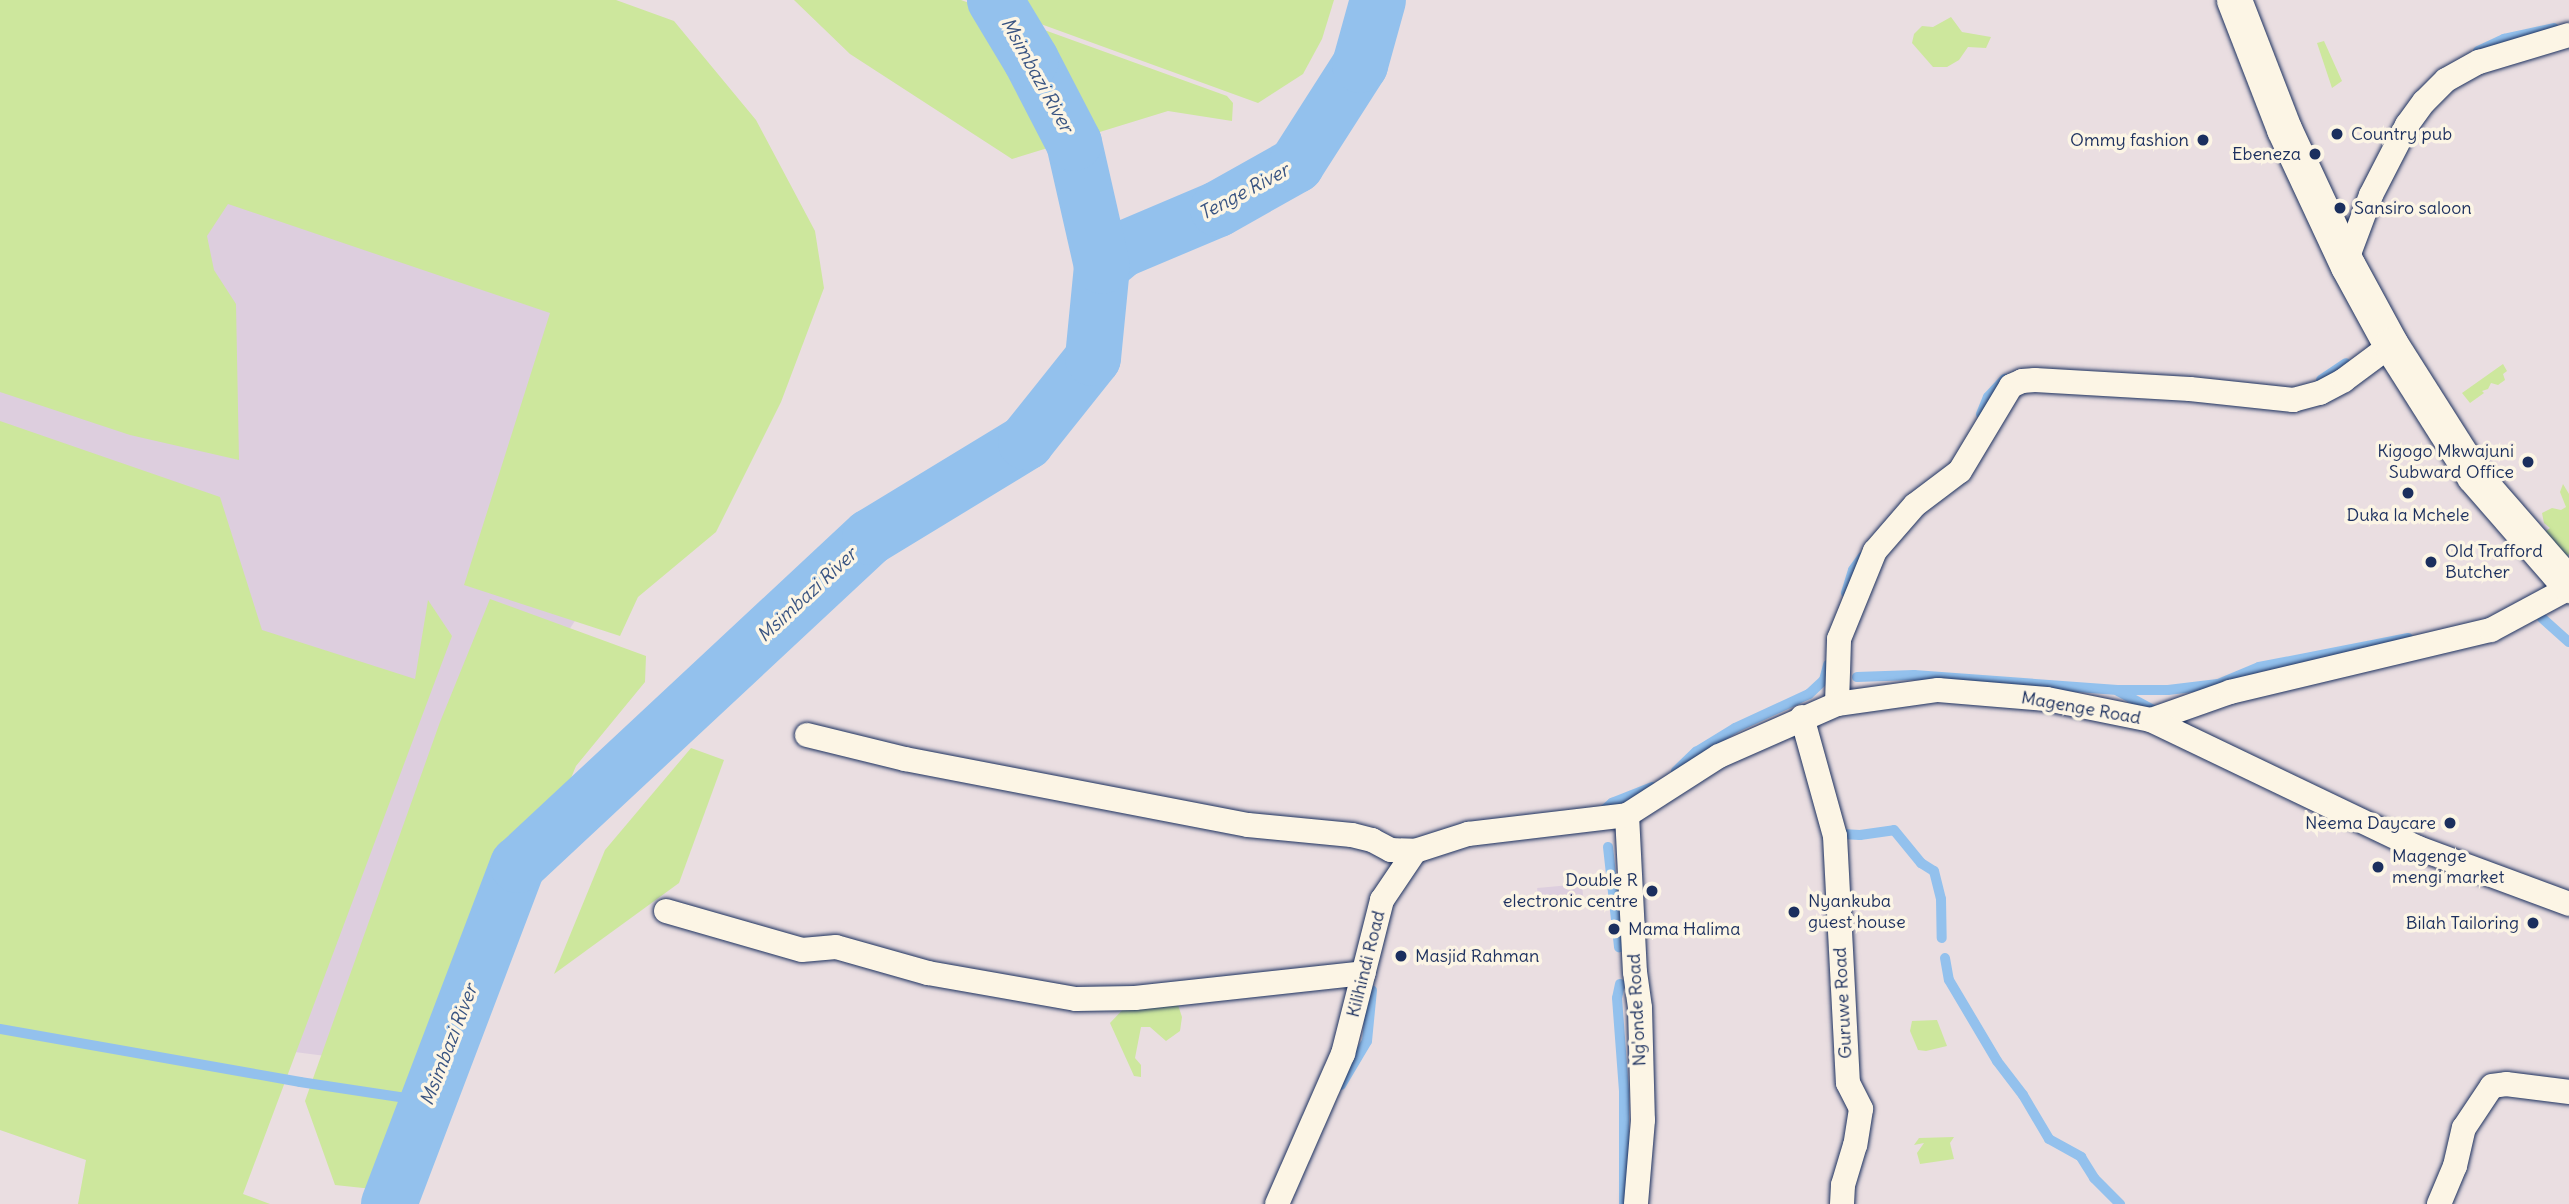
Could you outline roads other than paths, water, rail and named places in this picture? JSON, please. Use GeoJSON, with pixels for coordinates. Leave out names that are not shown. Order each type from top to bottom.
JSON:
{"type":"FeatureCollection","features":[{"type":"Feature","properties":{"kind":"street"},"geometry":{"type":"LineString","coordinates":[[2151,720],[2230,692],[2491,631],[2569,587],[2474,476],[2391,345],[2348,266],[2284,129],[2234,0]]}},
{"type":"Feature","properties":{"kind":"street"},"geometry":{"type":"LineString","coordinates":[[2348,266],[2350,251],[2371,195],[2407,125],[2424,102],[2446,80],[2479,62],[2569,35]]}},
{"type":"Feature","properties":{"kind":"street"},"geometry":{"type":"LineString","coordinates":[[1837,704],[1839,639],[1875,551],[1915,505],[1960,471],[2011,386],[2022,381],[2035,380],[2190,389],[2293,400],[2320,393],[2344,380],[2391,345]]}},
{"type":"Feature","properties":{"kind":"street","name":"Magenge Road"},"geometry":{"type":"LineString","coordinates":[[1627,815],[1719,756],[1802,717],[1837,704],[1938,690],[2047,699],[2151,720],[2418,848],[2569,904]]}},
{"type":"Feature","properties":{"kind":"street","name":"Guruwe Road"},"geometry":{"type":"LineString","coordinates":[[1802,717],[1835,836],[1848,1083],[1861,1109],[1855,1144],[1843,1185],[1842,1204]]}},
{"type":"Feature","properties":{"kind":"street"},"geometry":{"type":"LineString","coordinates":[[807,735],[905,759],[1234,822],[1352,835],[1372,840],[1391,850],[1415,851],[1468,834],[1627,815]]}},
{"type":"Feature","properties":{"kind":"street","name":"Ng'onde Road"},"geometry":{"type":"LineString","coordinates":[[1627,815],[1635,972],[1640,1007],[1643,1120],[1636,1204]]}},
{"type":"Feature","properties":{"kind":"street","name":"Kilihindi Road"},"geometry":{"type":"LineString","coordinates":[[1278,1204],[1343,1054],[1382,900],[1415,851]]}},
{"type":"Feature","properties":{"kind":"street"},"geometry":{"type":"LineString","coordinates":[[666,911],[802,950],[836,947],[928,973],[1076,999],[1135,998],[1364,973]]}},
{"type":"Feature","properties":{"kind":"street"},"geometry":{"type":"LineString","coordinates":[[2439,1204],[2455,1166],[2464,1128],[2492,1086],[2507,1084],[2569,1093]]}},
{"type":"Feature","properties":{"kind":"waterway","name":"Msimbazi River"},"geometry":{"type":"LineString","coordinates":[[389,1204],[518,865],[870,537],[1026,442],[1093,358],[1102,266],[1074,143],[1031,60],[995,0]]}},
{"type":"Feature","properties":{"kind":"waterway","name":"Tenge River"},"geometry":{"type":"LineString","coordinates":[[1102,266],[1121,250],[1218,209],[1296,165],[1360,65],[1378,0]]}},
{"type":"Feature","properties":{"kind":"waterway"},"geometry":{"type":"LineString","coordinates":[[2478,51],[2504,39],[2554,28]]}},
{"type":"Feature","properties":{"kind":"waterway"},"geometry":{"type":"LineString","coordinates":[[2321,380],[2346,363]]}},
{"type":"Feature","properties":{"kind":"waterway"},"geometry":{"type":"LineString","coordinates":[[1981,414],[1988,397],[2005,379]]}},
{"type":"Feature","properties":{"kind":"waterway"},"geometry":{"type":"LineString","coordinates":[[1846,593],[1853,570],[1863,556]]}},
{"type":"Feature","properties":{"kind":"waterway"},"geometry":{"type":"LineString","coordinates":[[2542,618],[2569,642]]}},
{"type":"Feature","properties":{"kind":"waterway"},"geometry":{"type":"LineString","coordinates":[[1857,677],[1914,675],[2117,690],[2168,690],[2218,684],[2259,667],[2408,638]]}},
{"type":"Feature","properties":{"kind":"waterway"},"geometry":{"type":"LineString","coordinates":[[1676,771],[1696,752],[1735,728],[1809,694],[1824,680],[1828,665]]}},
{"type":"Feature","properties":{"kind":"waterway"},"geometry":{"type":"LineString","coordinates":[[2118,691],[2157,712]]}},
{"type":"Feature","properties":{"kind":"waterway"},"geometry":{"type":"LineString","coordinates":[[1604,810],[1612,803],[1652,787]]}},
{"type":"Feature","properties":{"kind":"waterway"},"geometry":{"type":"LineString","coordinates":[[1838,828],[1842,834],[1860,835],[1894,830],[1921,863],[1934,871],[1941,899],[1942,938]]}},
{"type":"Feature","properties":{"kind":"waterway"},"geometry":{"type":"LineString","coordinates":[[1608,847],[1619,947]]}},
{"type":"Feature","properties":{"kind":"waterway"},"geometry":{"type":"LineString","coordinates":[[1945,958],[1949,980],[1997,1061],[2023,1095],[2049,1139],[2081,1157],[2094,1178],[2120,1204]]}},
{"type":"Feature","properties":{"kind":"waterway"},"geometry":{"type":"LineString","coordinates":[[1620,984],[1617,998],[1624,1092],[1624,1204]]}},
{"type":"Feature","properties":{"kind":"waterway"},"geometry":{"type":"LineString","coordinates":[[1341,1085],[1367,1041],[1372,990]]}},
{"type":"Feature","properties":{"kind":"waterway"},"geometry":{"type":"LineString","coordinates":[[0,1029],[300,1082],[432,1102],[430,1098]]}},
{"type":"Feature","properties":{"kind":"place","name":"Country pub"},"geometry":{"type":"Point","coordinates":[2337,134]}},
{"type":"Feature","properties":{"kind":"place","name":"Ommy fashion"},"geometry":{"type":"Point","coordinates":[2203,140]}},
{"type":"Feature","properties":{"kind":"place","name":"Ebeneza"},"geometry":{"type":"Point","coordinates":[2315,154]}},
{"type":"Feature","properties":{"kind":"place","name":"Sansiro saloon"},"geometry":{"type":"Point","coordinates":[2340,208]}},
{"type":"Feature","properties":{"kind":"place","name":"Kigogo Mkwajuni Subward Office"},"geometry":{"type":"Point","coordinates":[2528,462]}},
{"type":"Feature","properties":{"kind":"place","name":"Duka la Mchele"},"geometry":{"type":"Point","coordinates":[2408,493]}},
{"type":"Feature","properties":{"kind":"place","name":"Old Trafford Butcher"},"geometry":{"type":"Point","coordinates":[2431,562]}},
{"type":"Feature","properties":{"kind":"place","name":"Neema Daycare"},"geometry":{"type":"Point","coordinates":[2450,823]}},
{"type":"Feature","properties":{"kind":"place","name":"Magenge mengi market"},"geometry":{"type":"Point","coordinates":[2378,867]}},
{"type":"Feature","properties":{"kind":"place","name":"Double R electronic centre"},"geometry":{"type":"Point","coordinates":[1652,891]}},
{"type":"Feature","properties":{"kind":"place","name":"Nyankuba guest house"},"geometry":{"type":"Point","coordinates":[1794,912]}},
{"type":"Feature","properties":{"kind":"place","name":"Bilah Tailoring"},"geometry":{"type":"Point","coordinates":[2533,923]}},
{"type":"Feature","properties":{"kind":"place","name":"Mama Halima"},"geometry":{"type":"Point","coordinates":[1614,929]}},
{"type":"Feature","properties":{"kind":"place","name":"Masjid Rahman"},"geometry":{"type":"Point","coordinates":[1401,956]}}]}
